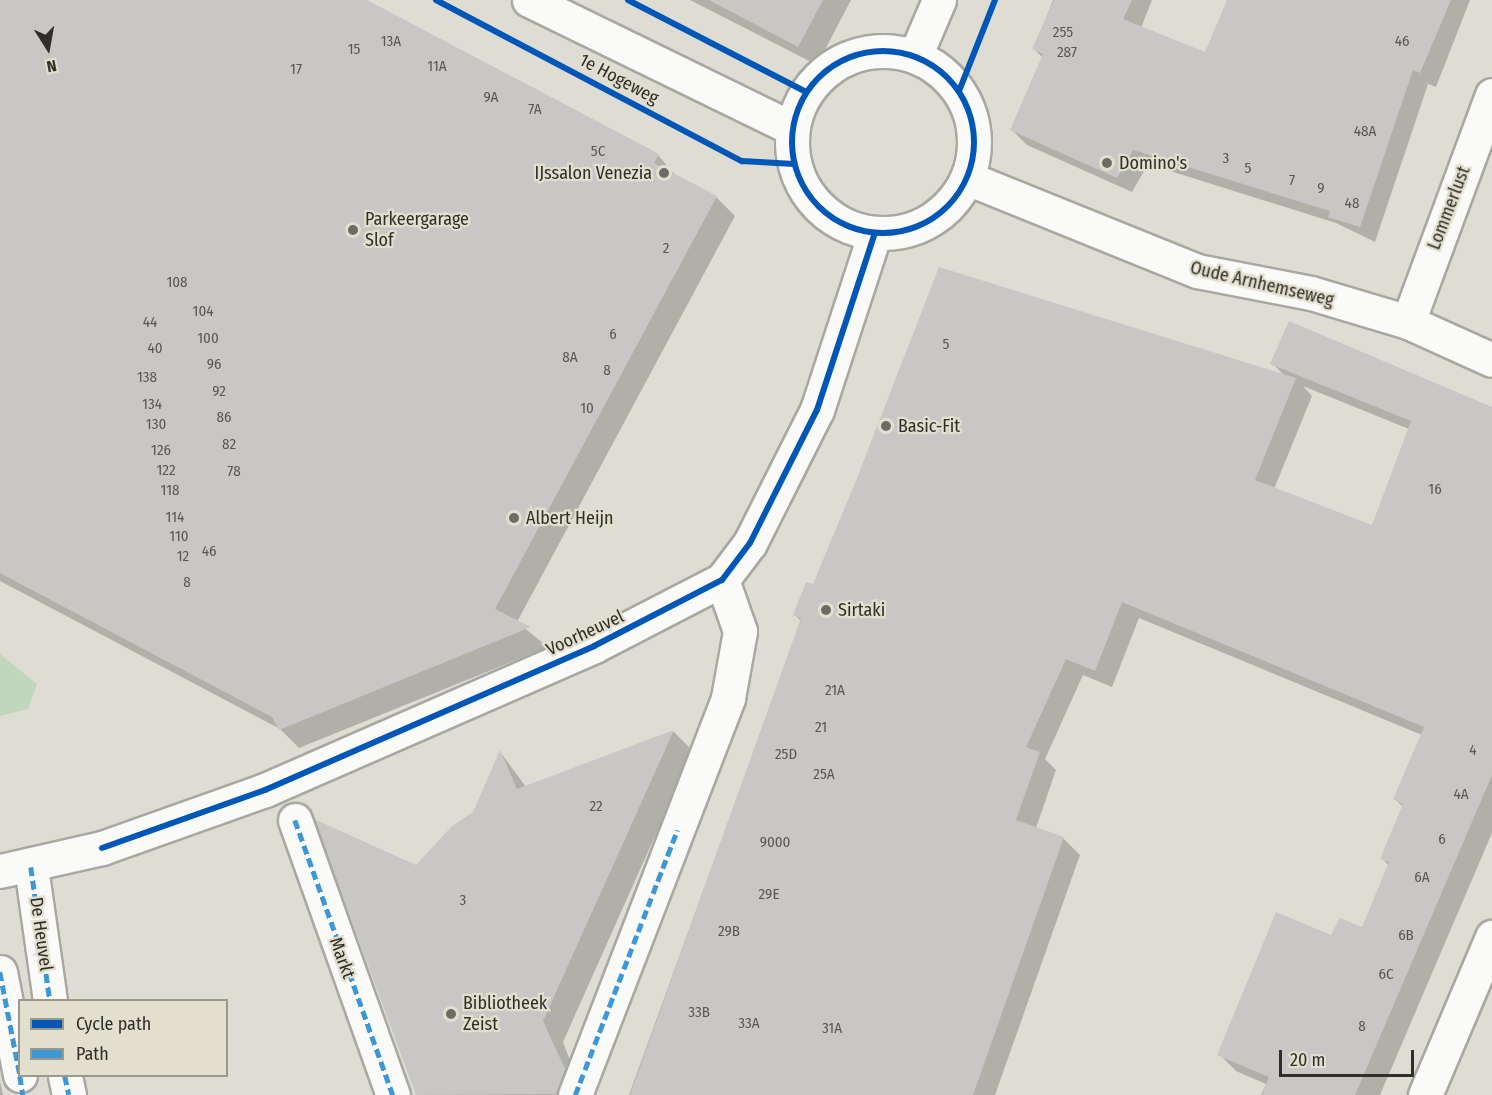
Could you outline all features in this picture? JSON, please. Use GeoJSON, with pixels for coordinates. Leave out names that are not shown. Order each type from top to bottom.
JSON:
{"type":"FeatureCollection","features":[{"type":"Feature","properties":{"kind":"street","name":"1e Hogeweg"},"geometry":{"type":"LineString","coordinates":[[529,0],[792,128]]}},
{"type":"Feature","properties":{"kind":"street"},"geometry":{"type":"LineString","coordinates":[[915,56],[939,0]]}},
{"type":"Feature","properties":{"kind":"street"},"geometry":{"type":"LineString","coordinates":[[888,51],[915,56],[940,70],[968,107],[974,142],[967,178],[951,202],[930,220],[904,231],[876,233],[853,229],[815,204],[794,164],[792,128],[806,92],[839,62],[888,51]]}},
{"type":"Feature","properties":{"kind":"street","name":"Lommerlust"},"geometry":{"type":"LineString","coordinates":[[1408,322],[1492,95]]}},
{"type":"Feature","properties":{"kind":"street","name":"Oude Arnhemseweg"},"geometry":{"type":"LineString","coordinates":[[967,178],[1197,271],[1311,293],[1408,322],[1492,360]]}},
{"type":"Feature","properties":{"kind":"street","name":"Voorheuvel"},"geometry":{"type":"LineString","coordinates":[[16,869],[265,790],[605,641],[722,580],[750,543],[817,410],[876,233]]}},
{"type":"Feature","properties":{"kind":"street"},"geometry":{"type":"LineString","coordinates":[[575,1095],[728,698],[740,631],[722,580]]}},
{"type":"Feature","properties":{"kind":"street","name":"Markt"},"geometry":{"type":"LineString","coordinates":[[295,820],[393,1095]]}},
{"type":"Feature","properties":{"kind":"street","name":"De Heuvel"},"geometry":{"type":"LineString","coordinates":[[16,869],[50,999]]}},
{"type":"Feature","properties":{"kind":"street"},"geometry":{"type":"LineString","coordinates":[[1425,1095],[1492,937]]}},
{"type":"Feature","properties":{"kind":"street"},"geometry":{"type":"LineString","coordinates":[[0,972],[18,1065]]}},
{"type":"Feature","properties":{"kind":"street"},"geometry":{"type":"LineString","coordinates":[[20,1077],[23,1095]]}},
{"type":"Feature","properties":{"kind":"street"},"geometry":{"type":"LineString","coordinates":[[65,1077],[69,1095]]}},
{"type":"Feature","properties":{"kind":"green space"},"geometry":{"type":"Polygon","coordinates":[[[0,654],[37,684],[28,709],[0,716],[0,654]]]}},
{"type":"Feature","properties":{"kind":"building"},"geometry":{"type":"Polygon","coordinates":[[[0,0],[367,0],[659,154],[654,163],[717,196],[495,609],[531,627],[279,730],[272,717],[0,573],[0,0]]]}},
{"type":"Feature","properties":{"kind":"building"},"geometry":{"type":"Polygon","coordinates":[[[709,0],[823,0],[798,47],[709,0]]]}},
{"type":"Feature","properties":{"kind":"building"},"geometry":{"type":"Polygon","coordinates":[[[1054,0],[1132,0],[1123,19],[1205,52],[1227,0],[1451,0],[1420,73],[1413,70],[1360,227],[1328,217],[1330,211],[1133,150],[1117,178],[1010,130],[1043,54],[1032,49],[1054,0]]]}},
{"type":"Feature","properties":{"kind":"building"},"geometry":{"type":"Polygon","coordinates":[[[939,267],[1296,378],[1255,480],[1372,525],[1411,421],[1270,364],[1289,321],[1492,407],[1492,775],[1355,1095],[1262,1095],[1269,1077],[1217,1055],[1276,912],[1331,935],[1340,918],[1362,927],[1389,862],[1380,859],[1403,804],[1393,799],[1424,727],[1122,602],[1095,671],[1066,659],[1026,747],[1040,752],[1016,820],[1064,837],[973,1095],[630,1095],[801,618],[793,615],[806,582],[813,584],[939,267]]]}},
{"type":"Feature","properties":{"kind":"building"},"geometry":{"type":"Polygon","coordinates":[[[674,730],[543,1021],[565,1069],[557,1094],[416,1095],[314,819],[416,865],[452,826],[473,812],[500,750],[517,789],[674,730]]]}},
{"type":"Feature","properties":{"kind":"marked path"},"geometry":{"type":"LineString","coordinates":[[295,820],[393,1095]]}},
{"type":"Feature","properties":{"kind":"marked path"},"geometry":{"type":"LineString","coordinates":[[575,1095],[677,830]]}},
{"type":"Feature","properties":{"kind":"marked path"},"geometry":{"type":"LineString","coordinates":[[31,867],[50,999]]}},
{"type":"Feature","properties":{"kind":"marked path"},"geometry":{"type":"LineString","coordinates":[[0,972],[18,1065]]}},
{"type":"Feature","properties":{"kind":"marked path"},"geometry":{"type":"LineString","coordinates":[[20,1077],[23,1095]]}},
{"type":"Feature","properties":{"kind":"marked path"},"geometry":{"type":"LineString","coordinates":[[65,1077],[69,1095]]}},
{"type":"Feature","properties":{"kind":"cycle path"},"geometry":{"type":"LineString","coordinates":[[436,0],[742,161],[794,164]]}},
{"type":"Feature","properties":{"kind":"cycle path"},"geometry":{"type":"LineString","coordinates":[[628,0],[806,92]]}},
{"type":"Feature","properties":{"kind":"cycle path"},"geometry":{"type":"LineString","coordinates":[[959,91],[995,0]]}},
{"type":"Feature","properties":{"kind":"cycle path"},"geometry":{"type":"LineString","coordinates":[[883,51],[918,58],[934,66],[947,78],[959,91],[967,107],[974,142],[967,177],[959,193],[947,206],[934,218],[918,226],[883,233],[848,226],[832,218],[819,206],[807,193],[799,177],[792,142],[799,107],[807,91],[819,78],[832,66],[848,58],[883,51]]}},
{"type":"Feature","properties":{"kind":"cycle path"},"geometry":{"type":"LineString","coordinates":[[102,848],[265,790],[594,646],[722,580],[750,543],[817,410],[875,233]]}},
{"type":"Feature","properties":{"kind":"place","name":"Domino's"},"geometry":{"type":"Point","coordinates":[1107,163]}},
{"type":"Feature","properties":{"kind":"place","name":"IJssalon Venezia"},"geometry":{"type":"Point","coordinates":[664,173]}},
{"type":"Feature","properties":{"kind":"place","name":"Parkeergarage Slof"},"geometry":{"type":"Point","coordinates":[353,230]}},
{"type":"Feature","properties":{"kind":"place","name":"Basic-Fit"},"geometry":{"type":"Point","coordinates":[886,426]}},
{"type":"Feature","properties":{"kind":"place","name":"Albert Heijn"},"geometry":{"type":"Point","coordinates":[514,518]}},
{"type":"Feature","properties":{"kind":"place","name":"Sirtaki"},"geometry":{"type":"Point","coordinates":[826,610]}},
{"type":"Feature","properties":{"kind":"place","name":"Bibliotheek Zeist"},"geometry":{"type":"Point","coordinates":[451,1014]}}]}
